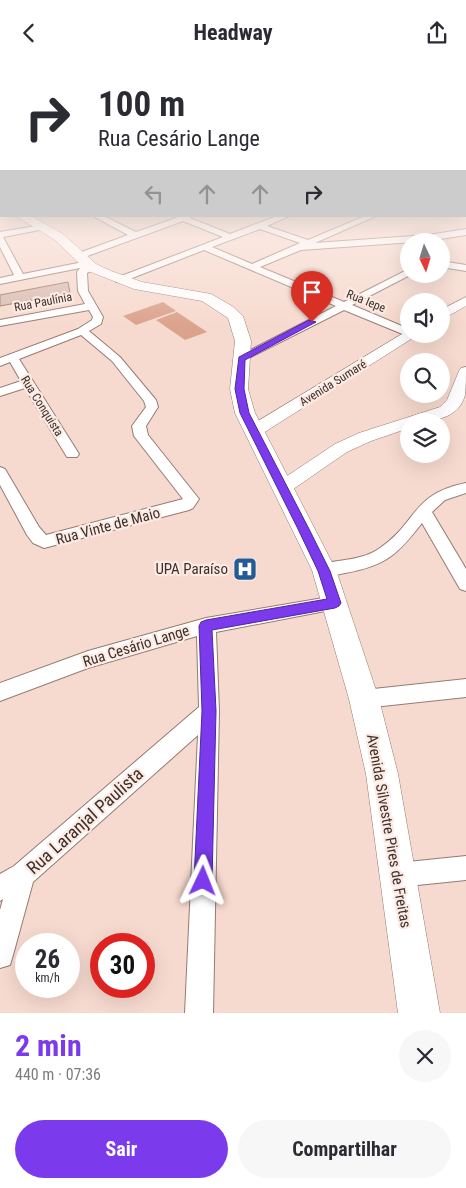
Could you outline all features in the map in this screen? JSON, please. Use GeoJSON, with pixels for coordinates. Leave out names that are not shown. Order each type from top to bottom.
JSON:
{"type":"FeatureCollection","features":[{"type":"Feature","properties":{"kind":"main road","name":"Avenida Silvestre Pires de Freitas"},"geometry":{"type":"LineString","coordinates":[[60,238],[90,268],[145,287],[197,294],[218,303],[235,316],[239,324],[243,341],[239,389],[241,401],[324,571],[364,699],[382,774],[419,1013]]}},
{"type":"Feature","properties":{"kind":"street"},"geometry":{"type":"LineString","coordinates":[[1,238],[20,277]]}},
{"type":"Feature","properties":{"kind":"street"},"geometry":{"type":"LineString","coordinates":[[0,361],[82,331],[99,319],[83,291],[90,268],[134,238]]}},
{"type":"Feature","properties":{"kind":"street"},"geometry":{"type":"LineString","coordinates":[[0,281],[90,268],[204,247],[227,238]]}},
{"type":"Feature","properties":{"kind":"street"},"geometry":{"type":"LineString","coordinates":[[288,238],[303,245],[424,238]]}},
{"type":"Feature","properties":{"kind":"street"},"geometry":{"type":"LineString","coordinates":[[252,267],[320,238]]}},
{"type":"Feature","properties":{"kind":"street","name":"Rua Iepe"},"geometry":{"type":"LineString","coordinates":[[204,247],[400,330]]}},
{"type":"Feature","properties":{"kind":"street"},"geometry":{"type":"LineString","coordinates":[[450,265],[466,268]]}},
{"type":"Feature","properties":{"kind":"street"},"geometry":{"type":"LineString","coordinates":[[242,359],[400,277]]}},
{"type":"Feature","properties":{"kind":"street"},"geometry":{"type":"LineString","coordinates":[[450,311],[466,301]]}},
{"type":"Feature","properties":{"kind":"street","name":"Rua Paulínia"},"geometry":{"type":"LineString","coordinates":[[0,323],[90,306]]}},
{"type":"Feature","properties":{"kind":"street","name":"Rua Vinte de Maio"},"geometry":{"type":"LineString","coordinates":[[0,473],[33,531],[44,542],[184,506],[191,499],[141,436],[139,426],[143,417],[152,407],[150,400],[116,359],[96,340],[82,331]]}},
{"type":"Feature","properties":{"kind":"street","name":"Avenida Sumaré"},"geometry":{"type":"LineString","coordinates":[[254,431],[400,341]]}},
{"type":"Feature","properties":{"kind":"street","name":"Rua Conquista"},"geometry":{"type":"LineString","coordinates":[[12,357],[72,454]]}},
{"type":"Feature","properties":{"kind":"street"},"geometry":{"type":"LineString","coordinates":[[439,413],[450,409],[454,403],[466,371]]}},
{"type":"Feature","properties":{"kind":"street"},"geometry":{"type":"LineString","coordinates":[[0,393],[27,383]]}},
{"type":"Feature","properties":{"kind":"street"},"geometry":{"type":"LineString","coordinates":[[282,488],[342,448],[365,437],[400,426]]}},
{"type":"Feature","properties":{"kind":"street"},"geometry":{"type":"LineString","coordinates":[[324,571],[376,558],[386,553],[395,545],[429,503],[445,493],[466,488]]}},
{"type":"Feature","properties":{"kind":"street"},"geometry":{"type":"LineString","coordinates":[[423,511],[466,584]]}},
{"type":"Feature","properties":{"kind":"street","name":"Rua Cesário Lange"},"geometry":{"type":"LineString","coordinates":[[0,692],[88,660],[206,626],[335,603]]}},
{"type":"Feature","properties":{"kind":"street"},"geometry":{"type":"LineString","coordinates":[[198,1013],[209,711],[206,626]]}},
{"type":"Feature","properties":{"kind":"street"},"geometry":{"type":"LineString","coordinates":[[364,699],[466,689]]}},
{"type":"Feature","properties":{"kind":"street","name":"Rua Laranjal Paulista"},"geometry":{"type":"LineString","coordinates":[[0,955],[23,875],[57,843],[209,711]]}},
{"type":"Feature","properties":{"kind":"street"},"geometry":{"type":"LineString","coordinates":[[398,875],[466,868]]}},
{"type":"Feature","properties":{"kind":"street"},"geometry":{"type":"LineString","coordinates":[[0,889],[23,875]]}},
{"type":"Feature","properties":{"kind":"shaded area"},"geometry":{"type":"Polygon","coordinates":[[[163,302],[176,311],[136,325],[123,316],[163,302]]]}},
{"type":"Feature","properties":{"kind":"shaded area"},"geometry":{"type":"Polygon","coordinates":[[[177,312],[207,332],[185,340],[156,320],[177,312]]]}},
{"type":"Feature","properties":{"kind":"building"},"geometry":{"type":"Polygon","coordinates":[[[68,282],[70,293],[0,306],[0,295],[68,282]]]}},
{"type":"Feature","properties":{"kind":"place","name":"UPA Paraíso"},"geometry":{"type":"Point","coordinates":[245,569]}},
{"type":"Feature","properties":{"kind":"route"},"geometry":{"type":"LineString","coordinates":[[203,881],[209,711],[206,626],[335,603],[324,571],[245,413],[239,389],[242,359],[312,322]]}}]}
